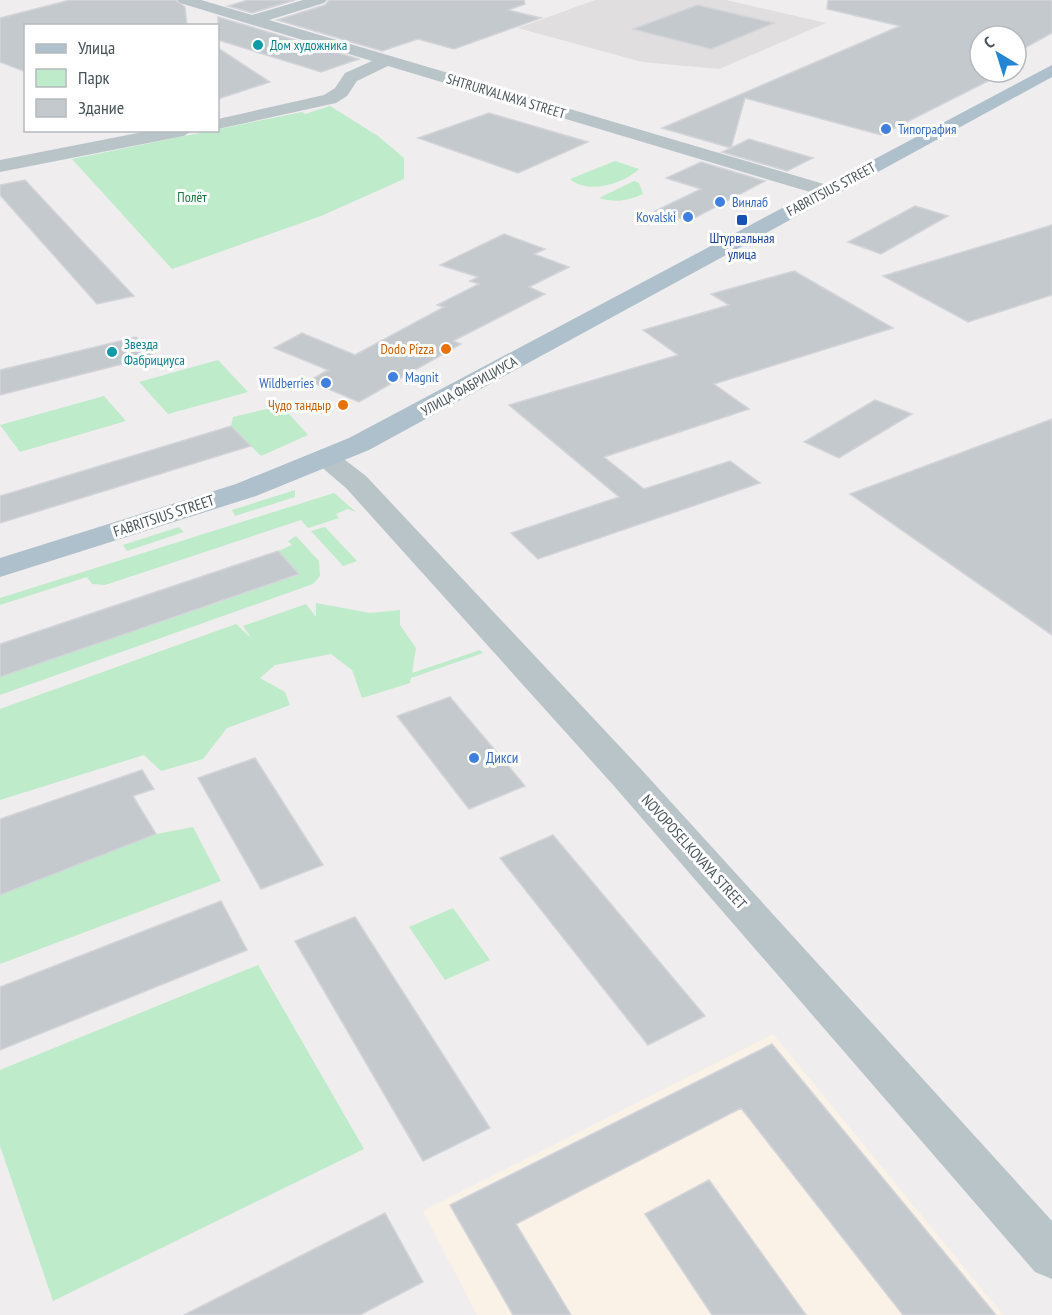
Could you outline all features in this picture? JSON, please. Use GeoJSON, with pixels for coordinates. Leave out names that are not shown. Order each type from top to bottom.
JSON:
{"type":"FeatureCollection","features":[{"type":"Feature","properties":{"kind":"main road","name":"FABRITSIUS STREET"},"geometry":{"type":"LineString","coordinates":[[827,191],[1052,69]]}},
{"type":"Feature","properties":{"kind":"main road","name":"УЛИЦА ФАБРИЦИУСА"},"geometry":{"type":"LineString","coordinates":[[326,459],[436,404],[827,191]]}},
{"type":"Feature","properties":{"kind":"main road","name":"FABRITSIUS STREET"},"geometry":{"type":"LineString","coordinates":[[0,568],[201,505],[326,459]]}},
{"type":"Feature","properties":{"kind":"street","name":"SHTRURVALNAYA STREET"},"geometry":{"type":"LineString","coordinates":[[185,0],[827,191]]}},
{"type":"Feature","properties":{"kind":"street"},"geometry":{"type":"LineString","coordinates":[[252,20],[319,0]]}},
{"type":"Feature","properties":{"kind":"street"},"geometry":{"type":"LineString","coordinates":[[219,124],[330,99],[341,92],[351,76],[387,60]]}},
{"type":"Feature","properties":{"kind":"street"},"geometry":{"type":"LineString","coordinates":[[0,166],[174,132]]}},
{"type":"Feature","properties":{"kind":"street","name":"NOVOPOSELKOVAYA STREET"},"geometry":{"type":"LineString","coordinates":[[326,459],[356,482],[514,652],[1052,1256]]}},
{"type":"Feature","properties":{"kind":"shaded area"},"geometry":{"type":"Polygon","coordinates":[[[595,0],[726,0],[826,23],[719,69],[642,62],[518,28],[595,0]]]}},
{"type":"Feature","properties":{"kind":"shaded area"},"geometry":{"type":"Polygon","coordinates":[[[773,1034],[1003,1315],[477,1315],[423,1211],[773,1034]]]}},
{"type":"Feature","properties":{"kind":"green space","name":"Полёт"},"geometry":{"type":"Polygon","coordinates":[[[330,106],[378,136],[404,158],[404,179],[321,216],[172,269],[72,159],[204,132],[219,132],[219,129],[302,112],[305,114],[330,106]]]}},
{"type":"Feature","properties":{"kind":"green space"},"geometry":{"type":"Polygon","coordinates":[[[615,161],[639,169],[624,179],[605,186],[586,186],[570,179],[615,161]]]}},
{"type":"Feature","properties":{"kind":"green space"},"geometry":{"type":"Polygon","coordinates":[[[634,181],[639,183],[643,194],[621,201],[599,198],[634,181]]]}},
{"type":"Feature","properties":{"kind":"green space"},"geometry":{"type":"Polygon","coordinates":[[[218,360],[248,392],[168,414],[139,382],[218,360]]]}},
{"type":"Feature","properties":{"kind":"green space"},"geometry":{"type":"Polygon","coordinates":[[[104,396],[126,421],[20,452],[0,425],[104,396]]]}},
{"type":"Feature","properties":{"kind":"green space"},"geometry":{"type":"Polygon","coordinates":[[[275,407],[290,415],[308,435],[261,456],[231,426],[233,417],[275,407]]]}},
{"type":"Feature","properties":{"kind":"green space"},"geometry":{"type":"Polygon","coordinates":[[[295,490],[295,497],[235,516],[232,510],[295,490]]]}},
{"type":"Feature","properties":{"kind":"green space"},"geometry":{"type":"Polygon","coordinates":[[[334,493],[356,512],[348,509],[336,514],[339,518],[308,528],[301,520],[105,585],[92,584],[87,577],[0,605],[0,598],[334,493]]]}},
{"type":"Feature","properties":{"kind":"green space"},"geometry":{"type":"Polygon","coordinates":[[[179,527],[184,532],[127,551],[123,545],[179,527]]]}},
{"type":"Feature","properties":{"kind":"green space"},"geometry":{"type":"Polygon","coordinates":[[[325,527],[357,561],[343,566],[311,531],[325,527]]]}},
{"type":"Feature","properties":{"kind":"green space"},"geometry":{"type":"Polygon","coordinates":[[[296,536],[319,561],[320,576],[313,584],[0,695],[0,677],[298,575],[278,551],[292,545],[288,541],[296,536]]]}},
{"type":"Feature","properties":{"kind":"green space"},"geometry":{"type":"Polygon","coordinates":[[[316,603],[370,613],[400,610],[400,625],[416,648],[412,673],[480,650],[483,653],[411,678],[410,683],[362,698],[352,670],[331,654],[275,665],[260,678],[285,692],[290,705],[227,728],[203,759],[161,771],[144,755],[0,800],[0,709],[236,624],[251,638],[243,626],[306,604],[316,617],[316,603]]]}},
{"type":"Feature","properties":{"kind":"green space"},"geometry":{"type":"Polygon","coordinates":[[[193,827],[221,881],[0,964],[0,895],[156,834],[193,827]]]}},
{"type":"Feature","properties":{"kind":"green space"},"geometry":{"type":"Polygon","coordinates":[[[453,908],[490,960],[445,980],[409,927],[453,908]]]}},
{"type":"Feature","properties":{"kind":"green space"},"geometry":{"type":"Polygon","coordinates":[[[258,965],[364,1149],[53,1301],[0,1146],[0,1070],[258,965]]]}},
{"type":"Feature","properties":{"kind":"building"},"geometry":{"type":"Polygon","coordinates":[[[70,0],[175,0],[185,7],[187,24],[24,24],[24,71],[0,62],[0,18],[70,0]]]}},
{"type":"Feature","properties":{"kind":"building"},"geometry":{"type":"Polygon","coordinates":[[[248,0],[295,0],[252,13],[228,6],[248,0]]]}},
{"type":"Feature","properties":{"kind":"building"},"geometry":{"type":"Polygon","coordinates":[[[329,0],[524,0],[525,4],[508,10],[541,18],[454,49],[418,39],[382,51],[277,20],[325,5],[329,0]]]}},
{"type":"Feature","properties":{"kind":"building"},"geometry":{"type":"Polygon","coordinates":[[[828,0],[1052,0],[1052,33],[1028,46],[1028,24],[968,24],[968,84],[982,84],[881,135],[745,98],[731,148],[662,128],[900,26],[827,9],[828,0]]]}},
{"type":"Feature","properties":{"kind":"building"},"geometry":{"type":"Polygon","coordinates":[[[697,5],[774,23],[711,49],[633,29],[697,5]]]}},
{"type":"Feature","properties":{"kind":"building"},"geometry":{"type":"Polygon","coordinates":[[[218,17],[359,59],[321,72],[219,40],[218,17]]]}},
{"type":"Feature","properties":{"kind":"building"},"geometry":{"type":"Polygon","coordinates":[[[219,49],[270,82],[219,99],[219,49]]]}},
{"type":"Feature","properties":{"kind":"building"},"geometry":{"type":"Polygon","coordinates":[[[489,113],[588,142],[518,173],[418,138],[489,113]]]}},
{"type":"Feature","properties":{"kind":"building"},"geometry":{"type":"Polygon","coordinates":[[[749,139],[813,158],[787,171],[722,152],[749,139]]]}},
{"type":"Feature","properties":{"kind":"building"},"geometry":{"type":"Polygon","coordinates":[[[701,162],[765,181],[689,221],[655,211],[701,189],[666,178],[701,162]]]}},
{"type":"Feature","properties":{"kind":"building"},"geometry":{"type":"Polygon","coordinates":[[[25,180],[134,296],[97,304],[0,195],[0,185],[25,180]]]}},
{"type":"Feature","properties":{"kind":"building"},"geometry":{"type":"Polygon","coordinates":[[[915,206],[948,216],[881,254],[848,242],[915,206]]]}},
{"type":"Feature","properties":{"kind":"building"},"geometry":{"type":"Polygon","coordinates":[[[1052,225],[1052,295],[968,322],[883,276],[1052,225]]]}},
{"type":"Feature","properties":{"kind":"building"},"geometry":{"type":"Polygon","coordinates":[[[504,234],[545,249],[534,254],[569,267],[529,287],[545,294],[453,341],[461,344],[359,402],[309,381],[328,370],[274,348],[302,333],[355,355],[444,307],[437,305],[479,284],[470,281],[478,277],[440,265],[504,234]]]}},
{"type":"Feature","properties":{"kind":"building"},"geometry":{"type":"Polygon","coordinates":[[[794,271],[893,328],[714,384],[749,409],[604,457],[644,489],[730,461],[760,483],[538,559],[511,533],[619,497],[509,405],[678,355],[643,330],[729,305],[711,294],[794,271]]]}},
{"type":"Feature","properties":{"kind":"building","name":"Звезда Фабрициуса"},"geometry":{"type":"Polygon","coordinates":[[[136,337],[154,356],[0,395],[0,370],[136,337]]]}},
{"type":"Feature","properties":{"kind":"building"},"geometry":{"type":"Polygon","coordinates":[[[875,400],[912,414],[839,458],[804,442],[875,400]]]}},
{"type":"Feature","properties":{"kind":"building"},"geometry":{"type":"Polygon","coordinates":[[[1052,419],[1052,635],[850,494],[1052,419]]]}},
{"type":"Feature","properties":{"kind":"building"},"geometry":{"type":"Polygon","coordinates":[[[231,426],[251,446],[0,523],[0,496],[231,426]]]}},
{"type":"Feature","properties":{"kind":"building"},"geometry":{"type":"Polygon","coordinates":[[[278,551],[299,574],[0,677],[0,644],[278,551]]]}},
{"type":"Feature","properties":{"kind":"building"},"geometry":{"type":"Polygon","coordinates":[[[450,697],[525,786],[469,809],[397,716],[450,697]]]}},
{"type":"Feature","properties":{"kind":"building"},"geometry":{"type":"Polygon","coordinates":[[[255,758],[323,865],[261,889],[198,778],[255,758]]]}},
{"type":"Feature","properties":{"kind":"building"},"geometry":{"type":"Polygon","coordinates":[[[142,770],[154,789],[133,796],[156,834],[0,895],[0,819],[142,770]]]}},
{"type":"Feature","properties":{"kind":"building"},"geometry":{"type":"Polygon","coordinates":[[[553,835],[705,1016],[648,1045],[500,858],[553,835]]]}},
{"type":"Feature","properties":{"kind":"building"},"geometry":{"type":"Polygon","coordinates":[[[221,901],[247,950],[0,1050],[0,987],[221,901]]]}},
{"type":"Feature","properties":{"kind":"building"},"geometry":{"type":"Polygon","coordinates":[[[355,917],[490,1128],[423,1161],[295,941],[355,917]]]}},
{"type":"Feature","properties":{"kind":"building"},"geometry":{"type":"Polygon","coordinates":[[[772,1044],[996,1315],[903,1315],[741,1108],[516,1224],[571,1315],[513,1315],[450,1205],[772,1044]]]}},
{"type":"Feature","properties":{"kind":"building"},"geometry":{"type":"Polygon","coordinates":[[[709,1180],[806,1315],[712,1315],[645,1214],[709,1180]]]}},
{"type":"Feature","properties":{"kind":"building"},"geometry":{"type":"Polygon","coordinates":[[[385,1213],[423,1282],[360,1315],[184,1315],[385,1213]]]}},
{"type":"Feature","properties":{"kind":"place","name":"Дом художника"},"geometry":{"type":"Point","coordinates":[258,45]}},
{"type":"Feature","properties":{"kind":"place","name":"Типография"},"geometry":{"type":"Point","coordinates":[886,129]}},
{"type":"Feature","properties":{"kind":"place","name":"Винлаб"},"geometry":{"type":"Point","coordinates":[720,202]}},
{"type":"Feature","properties":{"kind":"place","name":"Kovalski"},"geometry":{"type":"Point","coordinates":[688,217]}},
{"type":"Feature","properties":{"kind":"place","name":"Штурвальная улица"},"geometry":{"type":"Point","coordinates":[742,220]}},
{"type":"Feature","properties":{"kind":"place","name":"Dodo Pizza"},"geometry":{"type":"Point","coordinates":[446,349]}},
{"type":"Feature","properties":{"kind":"place","name":"Звезда Фабрициуса"},"geometry":{"type":"Point","coordinates":[112,352]}},
{"type":"Feature","properties":{"kind":"place","name":"Magnit"},"geometry":{"type":"Point","coordinates":[393,377]}},
{"type":"Feature","properties":{"kind":"place","name":"Wildberries"},"geometry":{"type":"Point","coordinates":[326,383]}},
{"type":"Feature","properties":{"kind":"place","name":"Чудо тандыр"},"geometry":{"type":"Point","coordinates":[343,405]}},
{"type":"Feature","properties":{"kind":"place","name":"Дикси"},"geometry":{"type":"Point","coordinates":[474,758]}}]}
